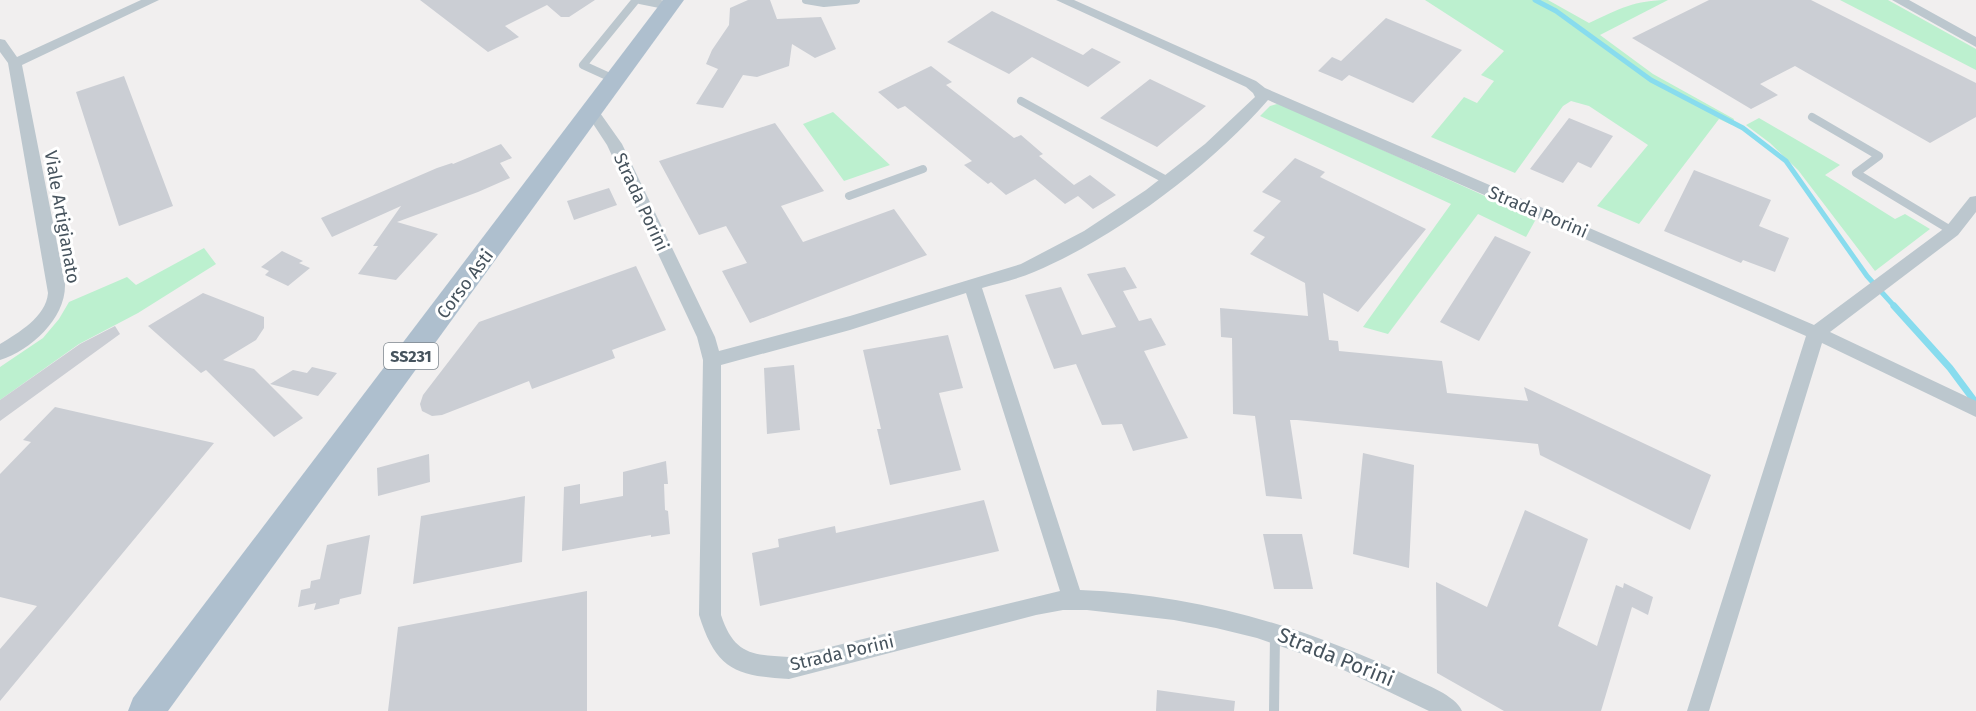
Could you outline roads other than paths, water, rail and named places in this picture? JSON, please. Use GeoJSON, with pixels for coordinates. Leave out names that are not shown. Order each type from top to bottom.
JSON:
{"type":"FeatureCollection","features":[{"type":"Feature","properties":{"kind":"main road","name":"Corso Asti"},"geometry":{"type":"LineString","coordinates":[[146,711],[672,3]]}},
{"type":"Feature","properties":{"kind":"street"},"geometry":{"type":"LineString","coordinates":[[15,63],[152,0]]}},
{"type":"Feature","properties":{"kind":"street","name":"Strada Porini"},"geometry":{"type":"LineString","coordinates":[[1064,0],[1251,84],[1260,91],[1816,333],[1976,409]]}},
{"type":"Feature","properties":{"kind":"street"},"geometry":{"type":"LineString","coordinates":[[1899,0],[1976,43]]}},
{"type":"Feature","properties":{"kind":"street","name":"Viale Artigianato"},"geometry":{"type":"LineString","coordinates":[[0,43],[15,63],[56,284],[56,299],[48,314],[35,327],[0,353]]}},
{"type":"Feature","properties":{"kind":"street"},"geometry":{"type":"LineString","coordinates":[[712,360],[850,324],[1027,268],[1048,258],[1170,182],[1262,98],[1260,91]]}},
{"type":"Feature","properties":{"kind":"street","name":"Strada Porini"},"geometry":{"type":"LineString","coordinates":[[592,113],[614,144],[706,337],[712,360],[710,615],[716,638],[733,658],[759,667],[789,668],[1036,605],[1073,600],[1159,607],[1221,618],[1276,632],[1317,646],[1402,683],[1451,711]]}},
{"type":"Feature","properties":{"kind":"street"},"geometry":{"type":"LineString","coordinates":[[1698,711],[1816,333],[1952,231],[1976,201]]}},
{"type":"Feature","properties":{"kind":"street"},"geometry":{"type":"LineString","coordinates":[[972,284],[1073,600]]}},
{"type":"Feature","properties":{"kind":"lane"},"geometry":{"type":"LineString","coordinates":[[616,80],[583,65],[638,0],[672,3]]}},
{"type":"Feature","properties":{"kind":"lane"},"geometry":{"type":"LineString","coordinates":[[806,0],[815,3],[856,0]]}},
{"type":"Feature","properties":{"kind":"lane"},"geometry":{"type":"LineString","coordinates":[[1021,101],[1170,182]]}},
{"type":"Feature","properties":{"kind":"lane"},"geometry":{"type":"LineString","coordinates":[[1812,117],[1879,156],[1856,173],[1952,231]]}},
{"type":"Feature","properties":{"kind":"lane"},"geometry":{"type":"LineString","coordinates":[[849,196],[923,169]]}},
{"type":"Feature","properties":{"kind":"lane"},"geometry":{"type":"LineString","coordinates":[[1274,711],[1276,632]]}},
{"type":"Feature","properties":{"kind":"waterway"},"geometry":{"type":"LineString","coordinates":[[1535,0],[1556,11],[1651,80],[1743,128],[1786,161],[1867,276],[1896,308]]}},
{"type":"Feature","properties":{"kind":"waterway"},"geometry":{"type":"LineString","coordinates":[[1894,306],[1950,368],[1976,403]]}}]}
